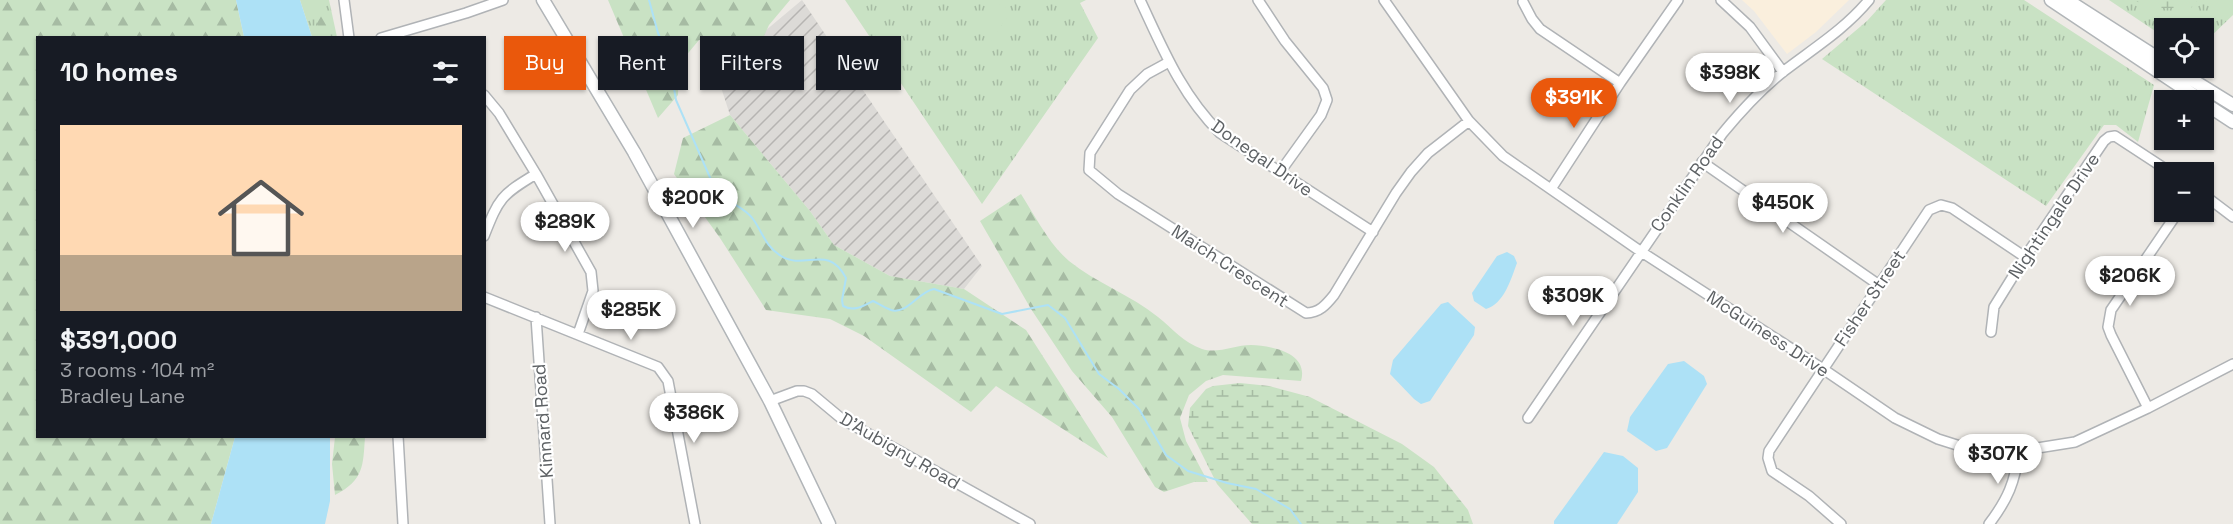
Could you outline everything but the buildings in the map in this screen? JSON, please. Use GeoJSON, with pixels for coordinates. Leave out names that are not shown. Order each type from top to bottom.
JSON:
{"type":"FeatureCollection","features":[{"type":"Feature","properties":{"kind":"main road"},"geometry":{"type":"LineString","coordinates":[[543,0],[634,152],[771,401],[829,524]]}},
{"type":"Feature","properties":{"kind":"main road"},"geometry":{"type":"LineString","coordinates":[[2051,0],[2186,90]]}},
{"type":"Feature","properties":{"kind":"main road"},"geometry":{"type":"LineString","coordinates":[[2067,0],[2154,56]]}},
{"type":"Feature","properties":{"kind":"main road"},"geometry":{"type":"LineString","coordinates":[[2190,78],[2233,105]]}},
{"type":"Feature","properties":{"kind":"main road"},"geometry":{"type":"LineString","coordinates":[[2214,109],[2233,122]]}},
{"type":"Feature","properties":{"kind":"street"},"geometry":{"type":"LineString","coordinates":[[344,0],[350,36]]}},
{"type":"Feature","properties":{"kind":"street"},"geometry":{"type":"LineString","coordinates":[[388,36],[503,0]]}},
{"type":"Feature","properties":{"kind":"street","name":"Donegal Drive"},"geometry":{"type":"LineString","coordinates":[[1140,0],[1169,62],[1191,100],[1220,133],[1373,232]]}},
{"type":"Feature","properties":{"kind":"street"},"geometry":{"type":"LineString","coordinates":[[1258,0],[1285,41],[1323,88],[1327,100],[1321,115],[1280,172]]}},
{"type":"Feature","properties":{"kind":"street","name":"McGuiness Drive"},"geometry":{"type":"LineString","coordinates":[[1384,0],[1469,121],[1503,156],[1640,251],[1895,418],[1938,439],[1984,450],[2019,451],[2074,442],[2148,408],[2233,364]]}},
{"type":"Feature","properties":{"kind":"street"},"geometry":{"type":"LineString","coordinates":[[1551,189],[1678,0]]}},
{"type":"Feature","properties":{"kind":"street"},"geometry":{"type":"LineString","coordinates":[[1721,0],[1750,27],[1783,72]]}},
{"type":"Feature","properties":{"kind":"street","name":"Conklin Road"},"geometry":{"type":"LineString","coordinates":[[1528,418],[1722,134],[1746,105],[1783,72],[1852,20],[1869,0]]}},
{"type":"Feature","properties":{"kind":"street"},"geometry":{"type":"LineString","coordinates":[[1523,2],[1532,20],[1540,29],[1620,84]]}},
{"type":"Feature","properties":{"kind":"street","name":"Maich Crescent"},"geometry":{"type":"LineString","coordinates":[[1169,62],[1148,74],[1130,90],[1090,153],[1089,170],[1100,180],[1306,314],[1313,313],[1326,305],[1396,193],[1417,165],[1428,153],[1469,121]]}},
{"type":"Feature","properties":{"kind":"street"},"geometry":{"type":"LineString","coordinates":[[486,97],[499,113],[536,174],[591,272],[592,291],[578,334]]}},
{"type":"Feature","properties":{"kind":"street","name":"Nightingale Drive"},"geometry":{"type":"LineString","coordinates":[[1991,332],[1994,308],[2025,257],[2103,141],[2115,136],[2155,162]]}},
{"type":"Feature","properties":{"kind":"street"},"geometry":{"type":"LineString","coordinates":[[1702,162],[1880,285]]}},
{"type":"Feature","properties":{"kind":"street"},"geometry":{"type":"LineString","coordinates":[[486,231],[496,205],[508,191],[536,174]]}},
{"type":"Feature","properties":{"kind":"street"},"geometry":{"type":"LineString","coordinates":[[2214,203],[2233,217]]}},
{"type":"Feature","properties":{"kind":"street","name":"Fisher Street"},"geometry":{"type":"LineString","coordinates":[[1841,524],[1809,496],[1777,476],[1768,465],[1769,451],[1929,210],[1941,206],[1952,208],[2025,257]]}},
{"type":"Feature","properties":{"kind":"street"},"geometry":{"type":"LineString","coordinates":[[2148,408],[2111,335],[2109,319],[2111,310],[2171,222]]}},
{"type":"Feature","properties":{"kind":"street"},"geometry":{"type":"LineString","coordinates":[[486,298],[658,367],[668,381],[695,524]]}},
{"type":"Feature","properties":{"kind":"street","name":"Kinnard Road"},"geometry":{"type":"LineString","coordinates":[[536,317],[550,524]]}},
{"type":"Feature","properties":{"kind":"street","name":"D'Aubigny Road"},"geometry":{"type":"LineString","coordinates":[[771,401],[797,391],[812,394],[842,419],[1030,524]]}},
{"type":"Feature","properties":{"kind":"street"},"geometry":{"type":"LineString","coordinates":[[398,438],[403,524]]}},
{"type":"Feature","properties":{"kind":"street"},"geometry":{"type":"LineString","coordinates":[[1989,524],[2008,497],[2016,476],[2019,451]]}},
{"type":"Feature","properties":{"kind":"shaded area"},"geometry":{"type":"Polygon","coordinates":[[[802,0],[826,36],[816,36],[816,90],[863,90],[982,266],[964,289],[890,276],[834,245],[810,211],[730,115],[722,90],[804,90],[804,36],[759,36],[802,0]]]}},
{"type":"Feature","properties":{"kind":"shaded area"},"geometry":{"type":"Polygon","coordinates":[[[1742,0],[1849,0],[1816,32],[1787,54],[1754,11],[1742,0]]]}},
{"type":"Feature","properties":{"kind":"green space"},"geometry":{"type":"Polygon","coordinates":[[[0,0],[236,0],[244,36],[36,36],[36,438],[235,438],[211,524],[0,524],[0,0]]]}},
{"type":"Feature","properties":{"kind":"green space"},"geometry":{"type":"Polygon","coordinates":[[[300,0],[329,0],[337,36],[312,36],[300,0]]]}},
{"type":"Feature","properties":{"kind":"green space"},"geometry":{"type":"Polygon","coordinates":[[[308,0],[322,0],[330,36],[322,36],[308,0]]]}},
{"type":"Feature","properties":{"kind":"green space"},"geometry":{"type":"Polygon","coordinates":[[[608,0],[790,0],[769,25],[764,36],[700,36],[700,40],[688,53],[688,36],[623,36],[608,0]]]}},
{"type":"Feature","properties":{"kind":"green space"},"geometry":{"type":"Polygon","coordinates":[[[845,0],[1086,0],[1080,3],[1098,38],[982,204],[901,83],[901,36],[869,36],[845,0]]]}},
{"type":"Feature","properties":{"kind":"green space"},"geometry":{"type":"Polygon","coordinates":[[[994,0],[1011,12],[991,41],[973,28],[994,0]]]}},
{"type":"Feature","properties":{"kind":"green space"},"geometry":{"type":"Polygon","coordinates":[[[1886,0],[2024,0],[2154,85],[2138,142],[2116,125],[2104,125],[2046,206],[1822,59],[1867,21],[1886,0]]]}},
{"type":"Feature","properties":{"kind":"green space"},"geometry":{"type":"Polygon","coordinates":[[[2109,0],[2233,0],[2233,15],[2214,33],[2214,18],[2154,18],[2154,30],[2109,0]]]}},
{"type":"Feature","properties":{"kind":"green space"},"geometry":{"type":"Polygon","coordinates":[[[2130,0],[2198,0],[2191,8],[2161,8],[2130,0]]]}},
{"type":"Feature","properties":{"kind":"green space"},"geometry":{"type":"Polygon","coordinates":[[[646,90],[678,90],[678,95],[658,118],[646,90]]]}},
{"type":"Feature","properties":{"kind":"green space"},"geometry":{"type":"Polygon","coordinates":[[[730,115],[810,211],[834,245],[890,276],[964,289],[1026,330],[1108,458],[996,386],[971,412],[864,336],[830,319],[766,310],[720,238],[674,174],[683,138],[730,115]]]}},
{"type":"Feature","properties":{"kind":"green space"},"geometry":{"type":"Polygon","coordinates":[[[1021,194],[1049,238],[1069,261],[1090,276],[1148,309],[1190,343],[1208,350],[1251,345],[1269,347],[1287,353],[1300,364],[1301,381],[1223,375],[1206,381],[1189,395],[1180,418],[1186,441],[1208,482],[1194,482],[1164,492],[1155,487],[1112,417],[1072,371],[1031,309],[980,221],[1021,194]]]}},
{"type":"Feature","properties":{"kind":"green space"},"geometry":{"type":"Polygon","coordinates":[[[1240,383],[1269,386],[1310,397],[1402,444],[1434,467],[1468,510],[1473,524],[1252,524],[1217,484],[1188,426],[1190,408],[1206,389],[1240,383]]]}},
{"type":"Feature","properties":{"kind":"green space"},"geometry":{"type":"Polygon","coordinates":[[[335,438],[365,438],[364,456],[357,478],[335,495],[332,464],[335,438]]]}},
{"type":"Feature","properties":{"kind":"water"},"geometry":{"type":"Polygon","coordinates":[[[236,0],[300,0],[312,36],[244,36],[236,0]]]}},
{"type":"Feature","properties":{"kind":"water"},"geometry":{"type":"Polygon","coordinates":[[[1507,252],[1514,256],[1517,263],[1506,290],[1498,302],[1486,309],[1474,301],[1472,293],[1497,256],[1507,252]]]}},
{"type":"Feature","properties":{"kind":"water"},"geometry":{"type":"Polygon","coordinates":[[[1448,302],[1475,327],[1474,335],[1430,401],[1421,404],[1390,374],[1393,360],[1441,304],[1448,302]]]}},
{"type":"Feature","properties":{"kind":"water"},"geometry":{"type":"Polygon","coordinates":[[[1684,361],[1704,376],[1707,384],[1667,448],[1656,451],[1627,431],[1630,417],[1668,364],[1684,361]]]}},
{"type":"Feature","properties":{"kind":"water"},"geometry":{"type":"Polygon","coordinates":[[[235,438],[330,438],[330,501],[325,524],[211,524],[235,438]]]}},
{"type":"Feature","properties":{"kind":"water"},"geometry":{"type":"Polygon","coordinates":[[[1604,452],[1623,456],[1638,468],[1638,492],[1617,524],[1554,524],[1554,521],[1604,452]]]}},
{"type":"Feature","properties":{"kind":"waterway"},"geometry":{"type":"LineString","coordinates":[[649,0],[658,33],[669,59],[676,100],[712,182],[720,194],[750,215],[768,244],[781,256],[799,261],[824,260],[832,262],[839,268],[846,278],[843,306],[858,308],[873,301],[897,311],[934,289],[1002,314],[1048,305],[1065,318],[1099,374],[1119,389],[1139,409],[1166,455],[1188,471],[1256,489],[1290,509],[1301,524]]}}]}
